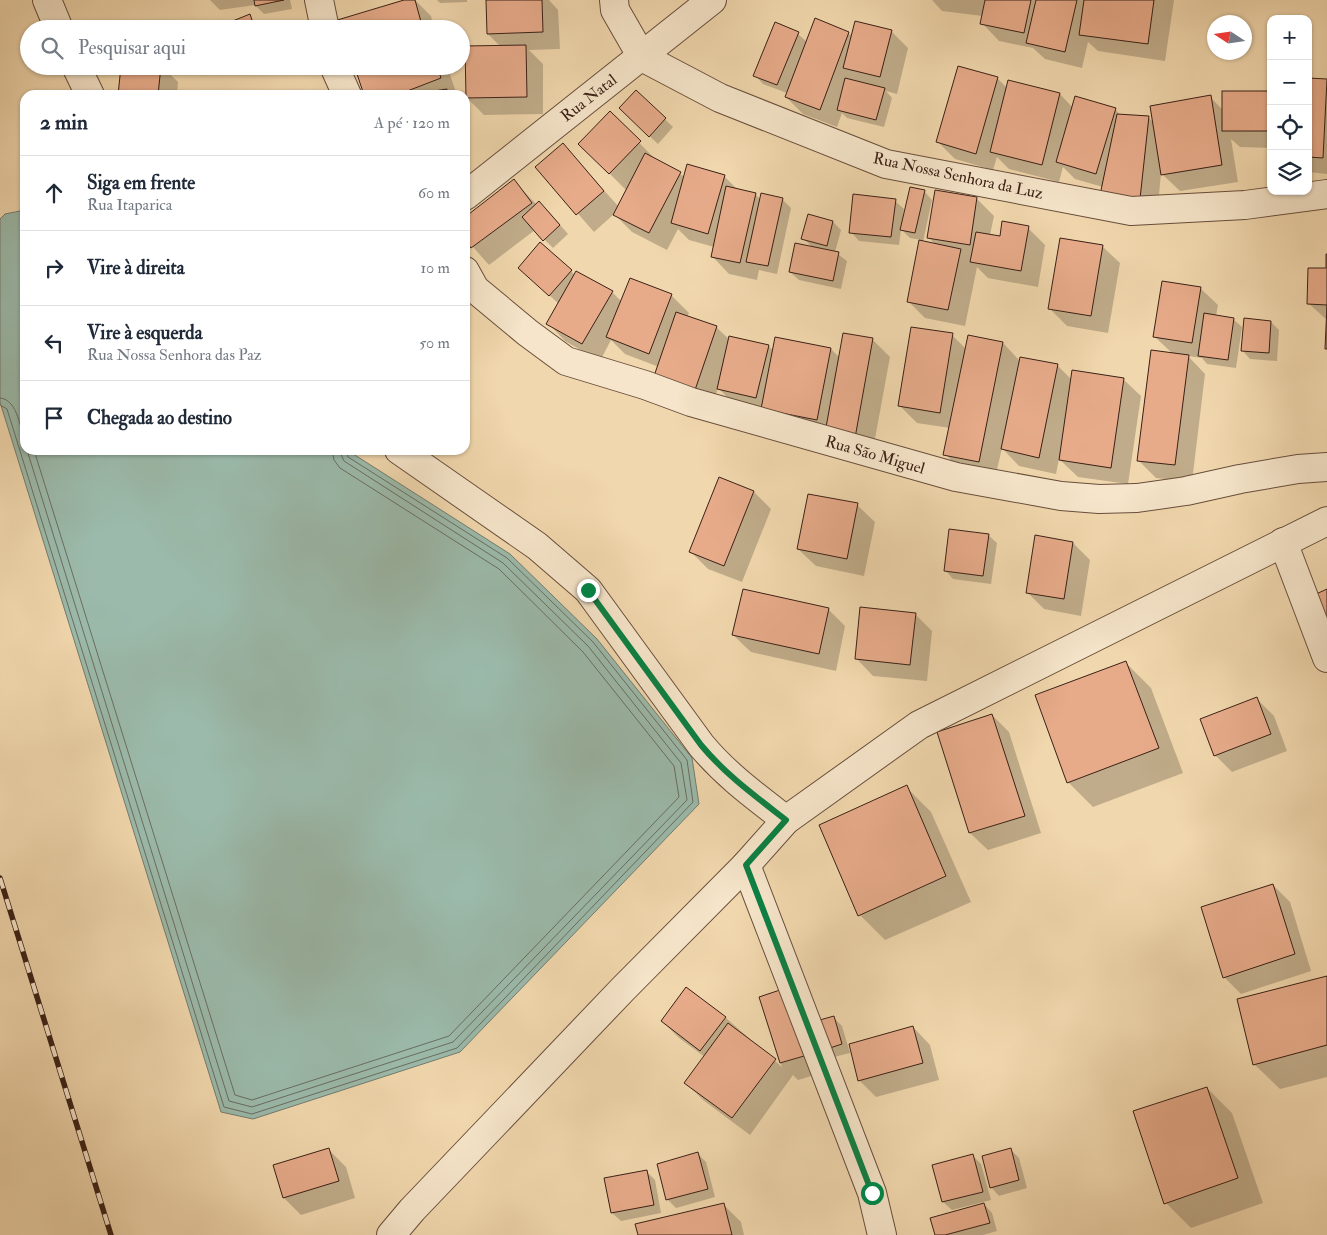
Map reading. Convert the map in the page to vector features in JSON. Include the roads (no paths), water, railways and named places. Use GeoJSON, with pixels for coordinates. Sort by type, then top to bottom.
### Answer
{"type":"FeatureCollection","features":[{"type":"Feature","properties":{"kind":"street"},"geometry":{"type":"LineString","coordinates":[[47,0],[55,20]]}},
{"type":"Feature","properties":{"kind":"street"},"geometry":{"type":"LineString","coordinates":[[319,0],[323,20]]}},
{"type":"Feature","properties":{"kind":"street"},"geometry":{"type":"LineString","coordinates":[[614,0],[615,10],[642,56]]}},
{"type":"Feature","properties":{"kind":"street","name":"Rua Natal"},"geometry":{"type":"LineString","coordinates":[[470,192],[712,0]]}},
{"type":"Feature","properties":{"kind":"street","name":"Rua Nossa Senhora da Luz"},"geometry":{"type":"LineString","coordinates":[[642,56],[720,98],[877,160],[905,168],[1131,211],[1245,205],[1327,194]]}},
{"type":"Feature","properties":{"kind":"street"},"geometry":{"type":"LineString","coordinates":[[80,75],[88,90]]}},
{"type":"Feature","properties":{"kind":"street"},"geometry":{"type":"LineString","coordinates":[[338,75],[345,90]]}},
{"type":"Feature","properties":{"kind":"street","name":"Rua São Miguel"},"geometry":{"type":"LineString","coordinates":[[470,280],[475,289],[528,333],[566,361],[645,385],[691,402],[956,477],[1061,496],[1099,499],[1137,498],[1186,491],[1269,474],[1327,467]]}},
{"type":"Feature","properties":{"kind":"street"},"geometry":{"type":"LineString","coordinates":[[406,455],[538,546],[588,590],[712,759],[734,781],[786,820]]}},
{"type":"Feature","properties":{"kind":"street"},"geometry":{"type":"LineString","coordinates":[[391,1235],[623,989],[746,865],[786,820],[919,725],[1327,520]]}},
{"type":"Feature","properties":{"kind":"street"},"geometry":{"type":"LineString","coordinates":[[1283,542],[1327,658]]}},
{"type":"Feature","properties":{"kind":"street"},"geometry":{"type":"LineString","coordinates":[[746,865],[872,1193],[882,1235]]}},
{"type":"Feature","properties":{"kind":"water"},"geometry":{"type":"Polygon","coordinates":[[[20,211],[20,455],[355,455],[510,554],[597,639],[692,758],[699,804],[460,1052],[253,1119],[221,1112],[0,402],[0,219],[5,214],[20,211]]]}},
{"type":"Feature","properties":{"kind":"railway"},"geometry":{"type":"LineString","coordinates":[[0,878],[111,1235]]}}]}
